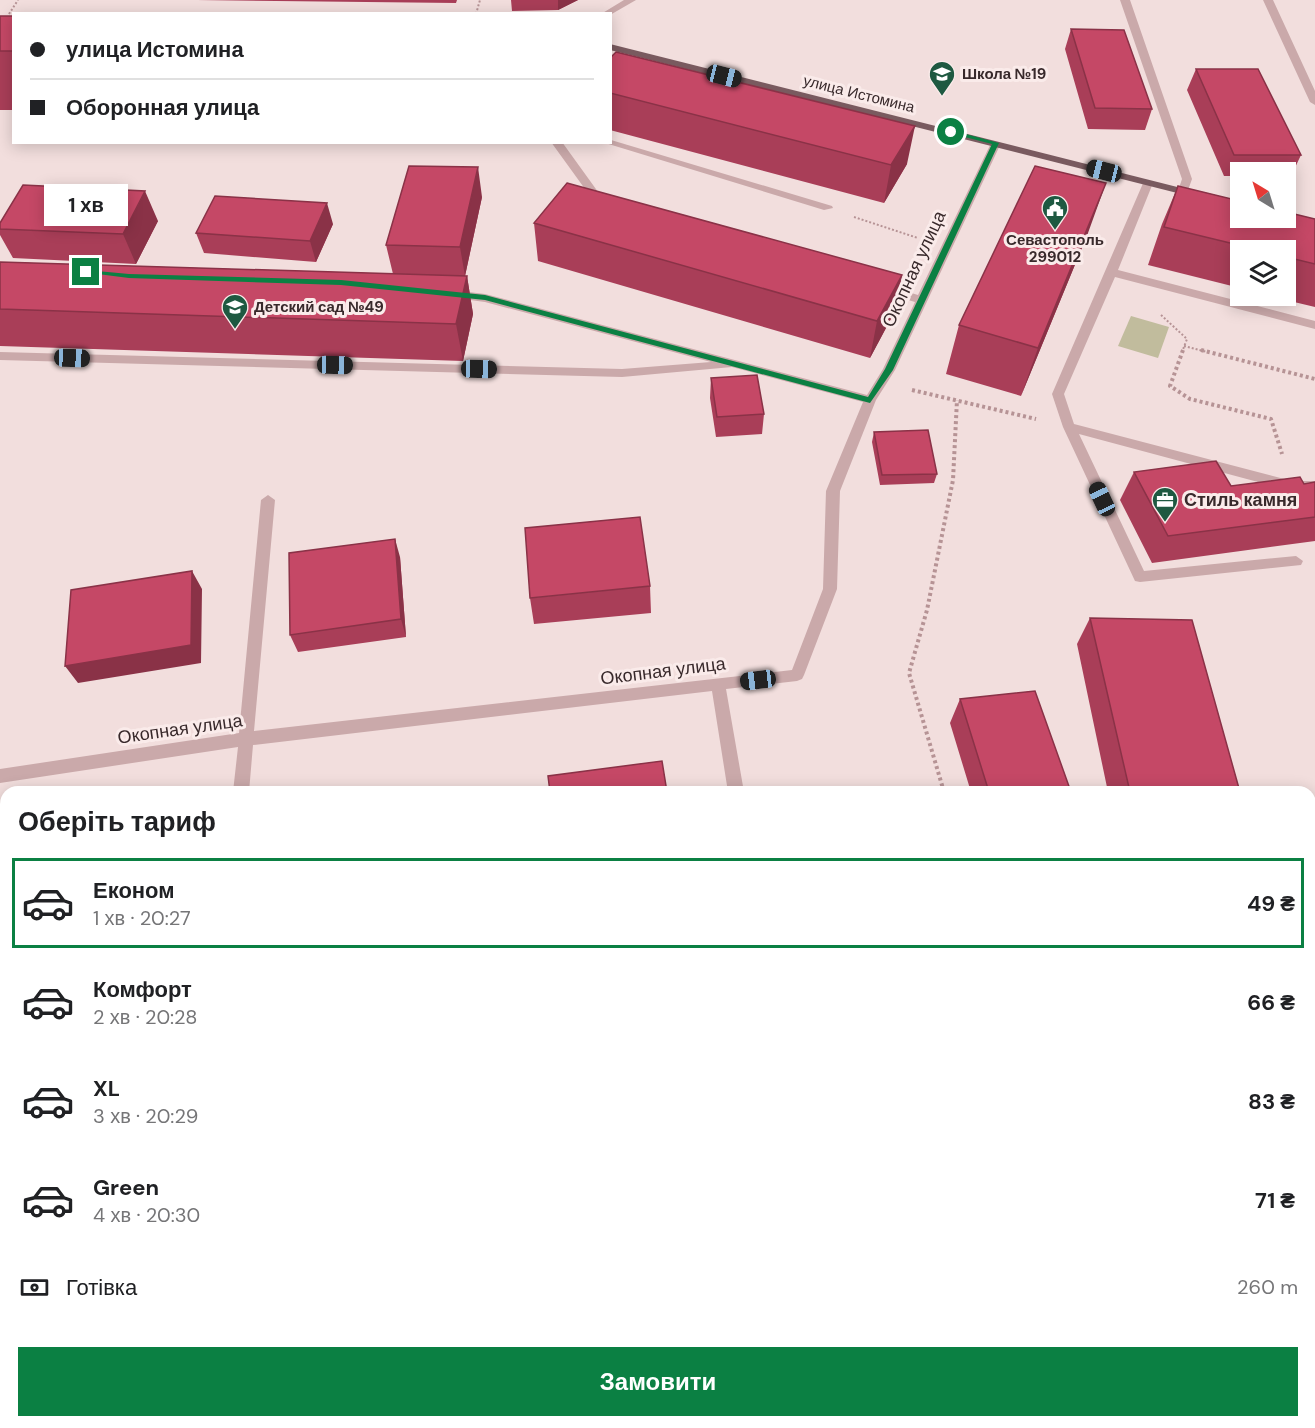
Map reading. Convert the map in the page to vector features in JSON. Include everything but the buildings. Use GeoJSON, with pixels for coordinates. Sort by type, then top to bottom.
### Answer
{"type":"FeatureCollection","features":[{"type":"Feature","properties":{"kind":"main road","name":"улица Истомина"},"geometry":{"type":"LineString","coordinates":[[612,47],[1206,197]]}},
{"type":"Feature","properties":{"kind":"street"},"geometry":{"type":"LineString","coordinates":[[609,12],[631,0]]}},
{"type":"Feature","properties":{"kind":"street"},"geometry":{"type":"LineString","coordinates":[[1125,0],[1187,179],[1183,191]]}},
{"type":"Feature","properties":{"kind":"street"},"geometry":{"type":"LineString","coordinates":[[1268,0],[1315,102]]}},
{"type":"Feature","properties":{"kind":"street"},"geometry":{"type":"LineString","coordinates":[[612,143],[828,208]]}},
{"type":"Feature","properties":{"kind":"street","name":"Окопная улица"},"geometry":{"type":"LineString","coordinates":[[0,776],[245,739],[797,675],[830,590],[833,491],[870,400],[881,382],[996,143]]}},
{"type":"Feature","properties":{"kind":"street"},"geometry":{"type":"LineString","coordinates":[[557,144],[603,206],[614,210]]}},
{"type":"Feature","properties":{"kind":"street"},"geometry":{"type":"LineString","coordinates":[[1148,183],[1141,205],[1058,394],[1069,427],[1140,577],[1296,561]]}},
{"type":"Feature","properties":{"kind":"street"},"geometry":{"type":"LineString","coordinates":[[1111,272],[1315,326]]}},
{"type":"Feature","properties":{"kind":"street"},"geometry":{"type":"LineString","coordinates":[[864,283],[921,300]]}},
{"type":"Feature","properties":{"kind":"street"},"geometry":{"type":"LineString","coordinates":[[441,293],[485,298],[870,400]]}},
{"type":"Feature","properties":{"kind":"street"},"geometry":{"type":"LineString","coordinates":[[0,356],[622,373],[739,364]]}},
{"type":"Feature","properties":{"kind":"street"},"geometry":{"type":"LineString","coordinates":[[1069,427],[1292,486],[1315,486]]}},
{"type":"Feature","properties":{"kind":"street"},"geometry":{"type":"LineString","coordinates":[[241,786],[268,500]]}},
{"type":"Feature","properties":{"kind":"street"},"geometry":{"type":"LineString","coordinates":[[718,684],[735,786]]}},
{"type":"Feature","properties":{"kind":"path"},"geometry":{"type":"LineString","coordinates":[[9,14],[18,0]]}},
{"type":"Feature","properties":{"kind":"path"},"geometry":{"type":"LineString","coordinates":[[828,208],[945,247]]}},
{"type":"Feature","properties":{"kind":"path"},"geometry":{"type":"LineString","coordinates":[[1153,309],[1187,339],[1170,386],[1190,399],[1271,419],[1292,486]]}},
{"type":"Feature","properties":{"kind":"path"},"geometry":{"type":"LineString","coordinates":[[1184,346],[1315,379]]}},
{"type":"Feature","properties":{"kind":"path"},"geometry":{"type":"LineString","coordinates":[[881,382],[1069,427]]}},
{"type":"Feature","properties":{"kind":"path"},"geometry":{"type":"LineString","coordinates":[[942,786],[909,673],[927,610],[953,480],[957,400]]}},
{"type":"Feature","properties":{"kind":"shaded area"},"geometry":{"type":"Polygon","coordinates":[[[1131,316],[1169,327],[1158,358],[1118,346],[1131,316]]]}},
{"type":"Feature","properties":{"kind":"place","name":"Школа №19"},"geometry":{"type":"Point","coordinates":[942,97]}},
{"type":"Feature","properties":{"kind":"place","name":"Севастополь 299012"},"geometry":{"type":"Point","coordinates":[1055,231]}},
{"type":"Feature","properties":{"kind":"place","name":"Детский сад №49"},"geometry":{"type":"Point","coordinates":[235,330]}},
{"type":"Feature","properties":{"kind":"place","name":"Стиль камня"},"geometry":{"type":"Point","coordinates":[1165,523]}},
{"type":"Feature","properties":{"kind":"route"},"geometry":{"type":"LineString","coordinates":[[86,272],[129,276],[341,282],[485,298],[870,400],[889,370],[996,143],[951,132]]}}]}
